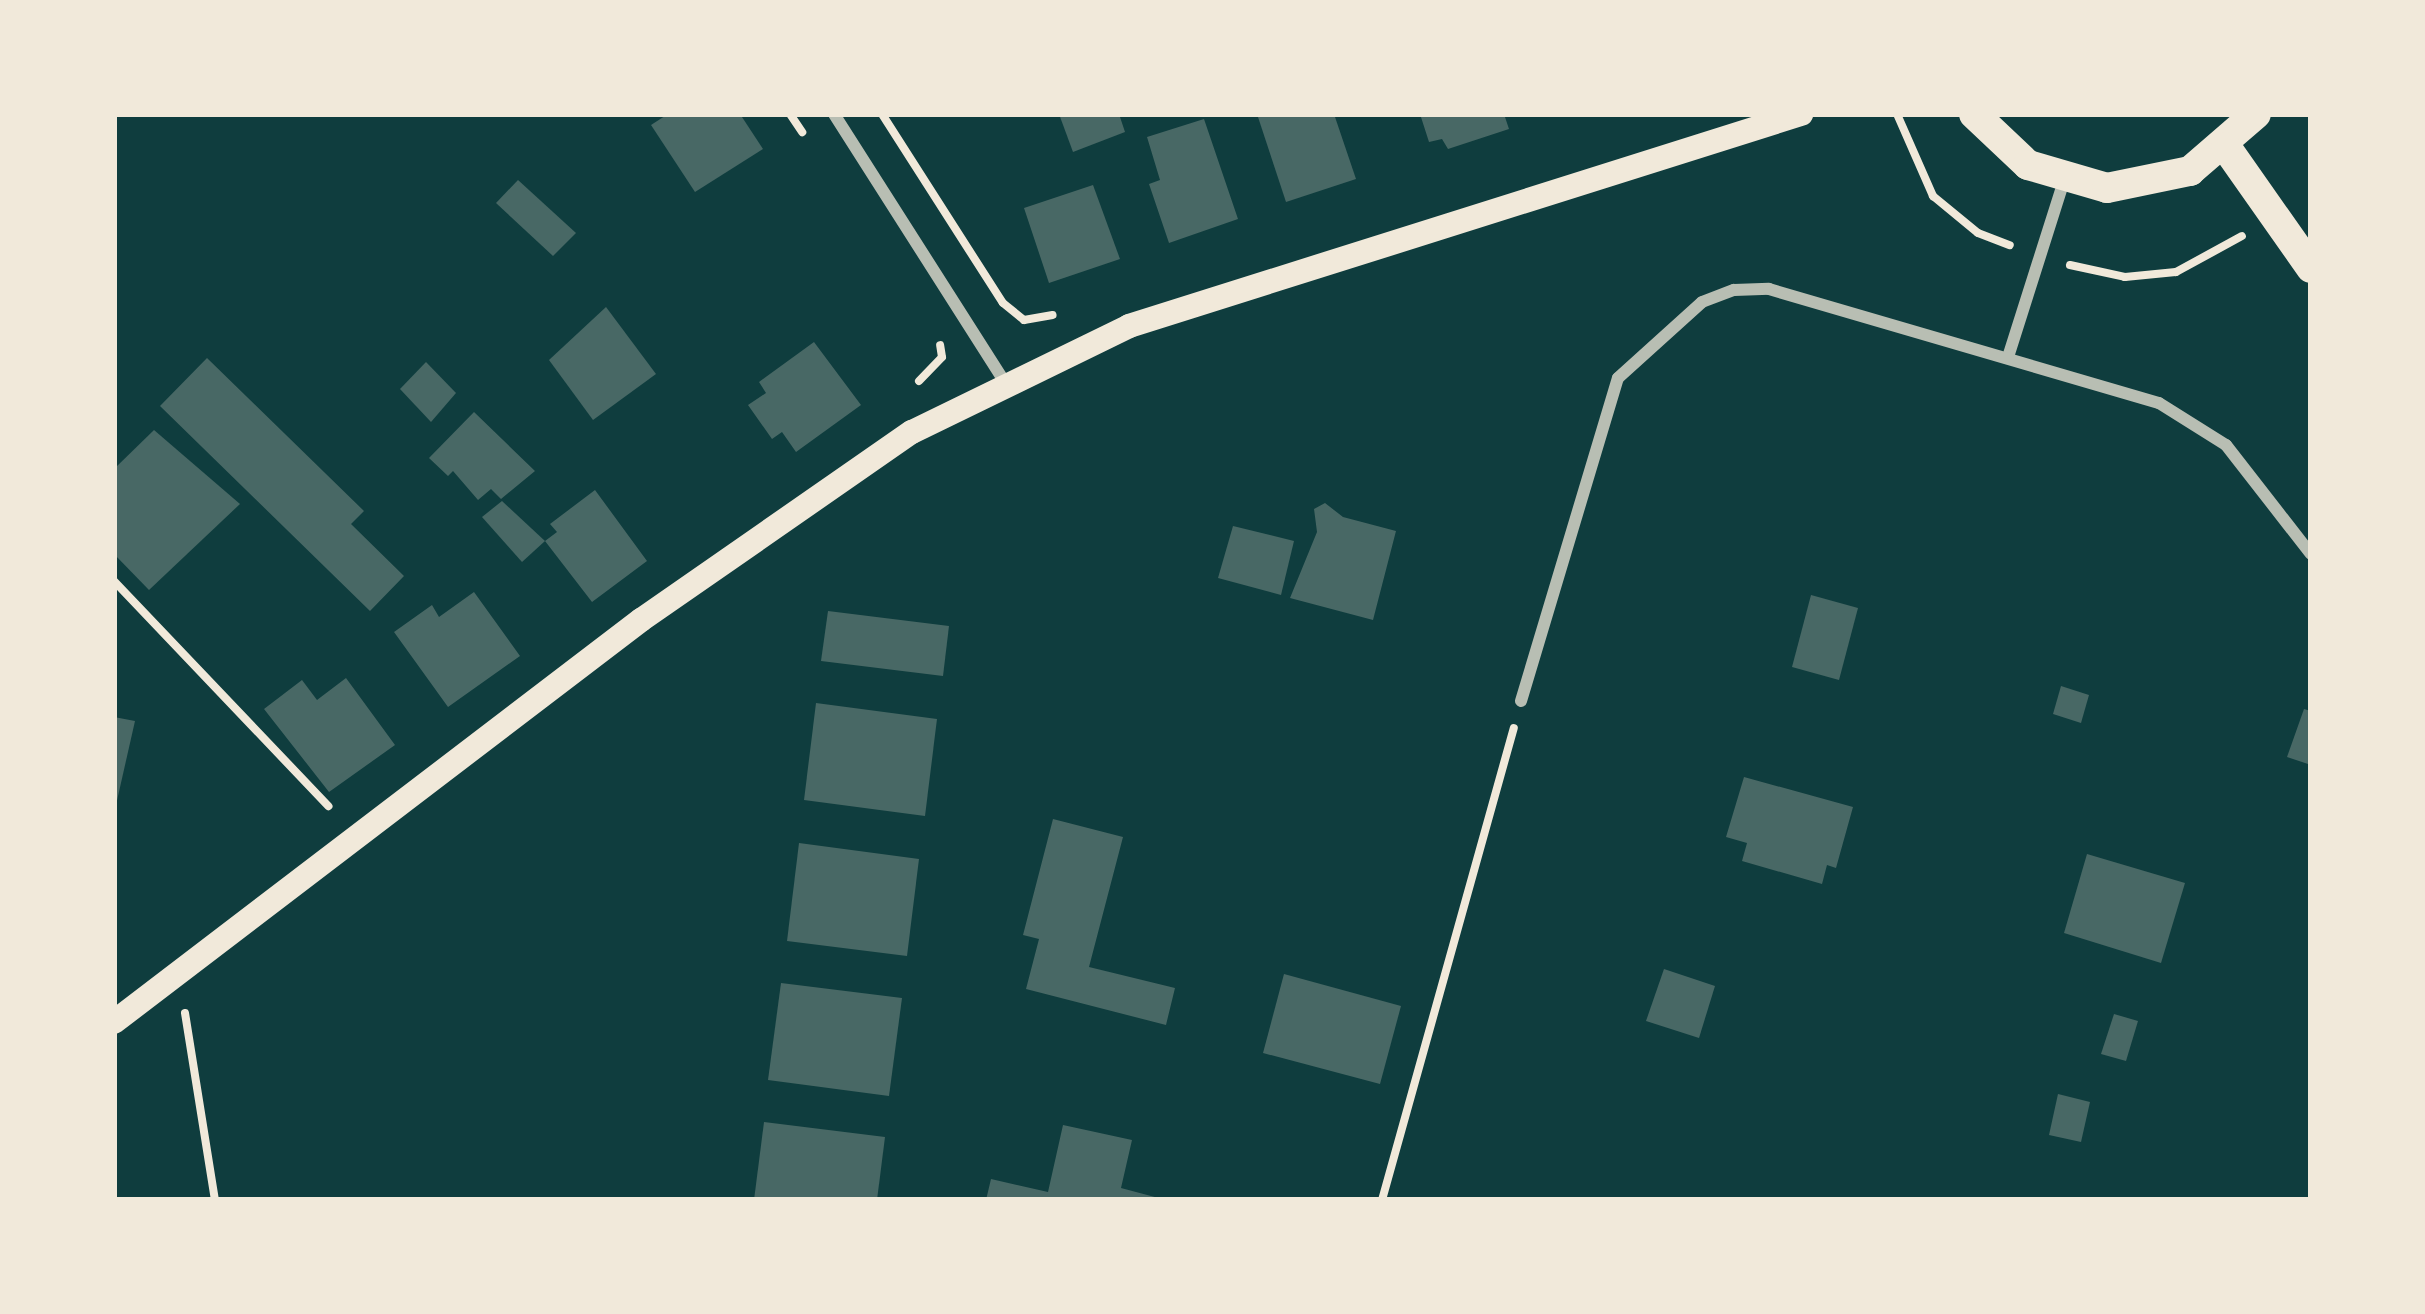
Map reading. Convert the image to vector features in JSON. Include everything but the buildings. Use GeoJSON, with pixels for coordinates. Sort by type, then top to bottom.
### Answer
{"type":"FeatureCollection","features":[{"type":"Feature","properties":{"kind":"main road"},"geometry":{"type":"LineString","coordinates":[[114,1022],[785,517],[912,431],[1005,382],[1129,326],[1276,275],[1801,114]]}},
{"type":"Feature","properties":{"kind":"main road"},"geometry":{"type":"LineString","coordinates":[[1974,114],[2028,165],[2064,181],[2150,184],[2226,147],[2256,114]]}},
{"type":"Feature","properties":{"kind":"main road"},"geometry":{"type":"LineString","coordinates":[[2226,147],[2311,268]]}},
{"type":"Feature","properties":{"kind":"street"},"geometry":{"type":"LineString","coordinates":[[834,114],[1005,382]]}},
{"type":"Feature","properties":{"kind":"street"},"geometry":{"type":"LineString","coordinates":[[2009,354],[2064,181]]}},
{"type":"Feature","properties":{"kind":"street"},"geometry":{"type":"LineString","coordinates":[[1521,701],[1618,379],[1702,302],[1769,289],[2009,354],[2158,403],[2225,445],[2311,554]]}},
{"type":"Feature","properties":{"kind":"path"},"geometry":{"type":"LineString","coordinates":[[790,114],[815,152]]}},
{"type":"Feature","properties":{"kind":"path"},"geometry":{"type":"LineString","coordinates":[[882,114],[1004,303],[1024,320],[1058,313]]}},
{"type":"Feature","properties":{"kind":"path"},"geometry":{"type":"LineString","coordinates":[[1898,114],[1918,173],[1953,217],[2039,256],[2126,277],[2176,272],[2273,217]]}},
{"type":"Feature","properties":{"kind":"path"},"geometry":{"type":"LineString","coordinates":[[902,395],[936,367],[940,341]]}},
{"type":"Feature","properties":{"kind":"path"},"geometry":{"type":"LineString","coordinates":[[114,581],[328,806]]}},
{"type":"Feature","properties":{"kind":"path"},"geometry":{"type":"LineString","coordinates":[[1382,1200],[1521,701]]}},
{"type":"Feature","properties":{"kind":"path"},"geometry":{"type":"LineString","coordinates":[[310,822],[347,793]]}},
{"type":"Feature","properties":{"kind":"path"},"geometry":{"type":"LineString","coordinates":[[169,980],[194,1029],[215,1200]]}}]}
